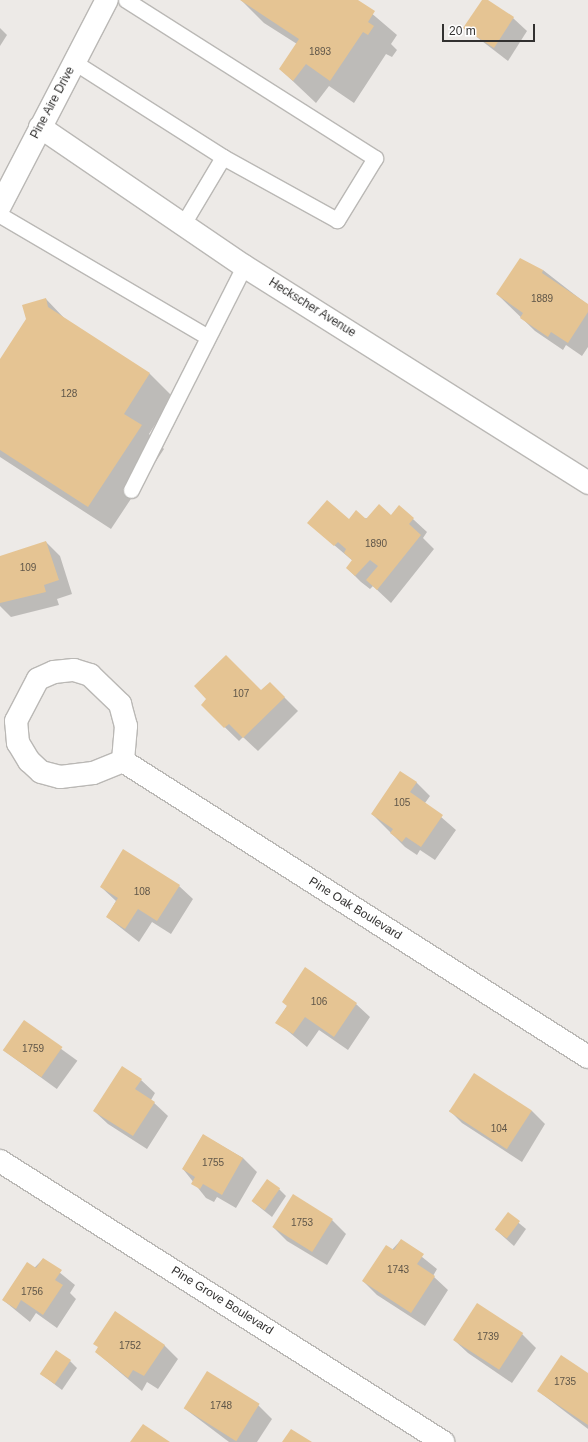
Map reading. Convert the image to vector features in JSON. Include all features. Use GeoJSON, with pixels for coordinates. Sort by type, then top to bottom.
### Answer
{"type":"FeatureCollection","features":[{"type":"Feature","properties":{"kind":"street","name":"Pine Aire Drive"},"geometry":{"type":"LineString","coordinates":[[0,206],[107,0]]}},
{"type":"Feature","properties":{"kind":"street","name":"Heckscher Avenue"},"geometry":{"type":"LineString","coordinates":[[40,127],[244,266],[588,483]]}},
{"type":"Feature","properties":{"kind":"street"},"geometry":{"type":"LineString","coordinates":[[74,670],[90,675],[108,688],[120,704],[126,726],[123,761],[93,773],[60,777],[41,772],[29,761],[18,743],[16,721],[38,679],[54,672],[74,670]]}},
{"type":"Feature","properties":{"kind":"street","name":"Pine Oak Boulevard"},"geometry":{"type":"LineString","coordinates":[[123,761],[588,1057]]}},
{"type":"Feature","properties":{"kind":"street","name":"Pine Grove Boulevard"},"geometry":{"type":"LineString","coordinates":[[0,1161],[443,1442]]}},
{"type":"Feature","properties":{"kind":"lane"},"geometry":{"type":"LineString","coordinates":[[74,62],[223,157],[337,220],[375,158],[126,0]]}},
{"type":"Feature","properties":{"kind":"lane"},"geometry":{"type":"LineString","coordinates":[[183,224],[223,157]]}},
{"type":"Feature","properties":{"kind":"lane"},"geometry":{"type":"LineString","coordinates":[[0,216],[208,337]]}},
{"type":"Feature","properties":{"kind":"lane"},"geometry":{"type":"LineString","coordinates":[[131,490],[244,266]]}},
{"type":"Feature","properties":{"kind":"building"},"geometry":{"type":"Polygon","coordinates":[[[240,0],[358,0],[375,11],[368,22],[374,26],[368,35],[363,32],[330,81],[306,64],[293,81],[279,69],[299,39],[240,0]]]}},
{"type":"Feature","properties":{"kind":"building"},"geometry":{"type":"Polygon","coordinates":[[[482,0],[488,0],[514,17],[494,48],[463,28],[482,0]]]}},
{"type":"Feature","properties":{"kind":"building"},"geometry":{"type":"Polygon","coordinates":[[[520,258],[543,270],[542,273],[588,304],[588,312],[568,343],[551,332],[548,337],[520,318],[523,313],[496,294],[520,258]]]}},
{"type":"Feature","properties":{"kind":"building"},"geometry":{"type":"Polygon","coordinates":[[[46,298],[48,307],[150,373],[124,414],[142,425],[88,507],[0,450],[0,359],[26,319],[22,305],[46,298]]]}},
{"type":"Feature","properties":{"kind":"building"},"geometry":{"type":"Polygon","coordinates":[[[327,500],[349,519],[356,510],[366,519],[379,504],[391,515],[399,505],[414,518],[409,524],[421,535],[377,590],[366,580],[378,566],[370,560],[355,576],[346,568],[352,560],[344,553],[346,549],[338,542],[334,546],[307,523],[327,500]]]}},
{"type":"Feature","properties":{"kind":"building"},"geometry":{"type":"Polygon","coordinates":[[[46,541],[59,580],[44,585],[46,592],[0,603],[0,556],[46,541]]]}},
{"type":"Feature","properties":{"kind":"building"},"geometry":{"type":"Polygon","coordinates":[[[226,655],[261,690],[270,682],[285,697],[243,738],[229,724],[224,728],[201,705],[206,699],[194,686],[226,655]]]}},
{"type":"Feature","properties":{"kind":"building"},"geometry":{"type":"Polygon","coordinates":[[[400,771],[417,782],[410,792],[443,815],[421,847],[406,837],[402,842],[390,833],[393,829],[371,814],[400,771]]]}},
{"type":"Feature","properties":{"kind":"building"},"geometry":{"type":"Polygon","coordinates":[[[123,849],[180,885],[157,921],[138,909],[125,929],[106,917],[118,898],[100,887],[123,849]]]}},
{"type":"Feature","properties":{"kind":"building"},"geometry":{"type":"Polygon","coordinates":[[[305,967],[357,1003],[334,1037],[305,1017],[293,1034],[275,1023],[287,1006],[282,1002],[305,967]]]}},
{"type":"Feature","properties":{"kind":"building"},"geometry":{"type":"Polygon","coordinates":[[[24,1020],[63,1047],[41,1077],[3,1050],[24,1020]]]}},
{"type":"Feature","properties":{"kind":"building"},"geometry":{"type":"Polygon","coordinates":[[[122,1066],[142,1079],[135,1089],[155,1102],[133,1136],[93,1111],[122,1066]]]}},
{"type":"Feature","properties":{"kind":"building"},"geometry":{"type":"Polygon","coordinates":[[[474,1073],[532,1111],[507,1149],[449,1112],[474,1073]]]}},
{"type":"Feature","properties":{"kind":"building"},"geometry":{"type":"Polygon","coordinates":[[[203,1134],[243,1158],[222,1195],[203,1184],[200,1189],[191,1184],[195,1177],[182,1169],[203,1134]]]}},
{"type":"Feature","properties":{"kind":"building"},"geometry":{"type":"Polygon","coordinates":[[[267,1179],[280,1188],[265,1210],[252,1201],[267,1179]]]}},
{"type":"Feature","properties":{"kind":"building"},"geometry":{"type":"Polygon","coordinates":[[[293,1194],[333,1219],[312,1252],[272,1227],[293,1194]]]}},
{"type":"Feature","properties":{"kind":"building"},"geometry":{"type":"Polygon","coordinates":[[[508,1212],[520,1221],[507,1239],[495,1230],[508,1212]]]}},
{"type":"Feature","properties":{"kind":"building"},"geometry":{"type":"Polygon","coordinates":[[[401,1239],[424,1254],[417,1264],[435,1276],[411,1313],[362,1281],[386,1245],[394,1250],[401,1239]]]}},
{"type":"Feature","properties":{"kind":"building"},"geometry":{"type":"Polygon","coordinates":[[[43,1258],[62,1270],[55,1280],[63,1285],[43,1315],[21,1300],[16,1309],[2,1300],[27,1262],[36,1268],[43,1258]]]}},
{"type":"Feature","properties":{"kind":"building"},"geometry":{"type":"Polygon","coordinates":[[[477,1303],[523,1333],[499,1370],[453,1340],[477,1303]]]}},
{"type":"Feature","properties":{"kind":"building"},"geometry":{"type":"Polygon","coordinates":[[[115,1311],[165,1345],[144,1376],[133,1370],[128,1378],[95,1352],[98,1347],[93,1344],[115,1311]]]}},
{"type":"Feature","properties":{"kind":"building"},"geometry":{"type":"Polygon","coordinates":[[[56,1350],[71,1360],[55,1384],[40,1374],[56,1350]]]}},
{"type":"Feature","properties":{"kind":"building"},"geometry":{"type":"Polygon","coordinates":[[[561,1355],[588,1373],[588,1425],[537,1391],[561,1355]]]}},
{"type":"Feature","properties":{"kind":"building"},"geometry":{"type":"Polygon","coordinates":[[[207,1371],[260,1404],[236,1441],[184,1408],[207,1371]]]}},
{"type":"Feature","properties":{"kind":"building"},"geometry":{"type":"Polygon","coordinates":[[[143,1424],[170,1442],[130,1442],[143,1424]]]}},
{"type":"Feature","properties":{"kind":"building"},"geometry":{"type":"Polygon","coordinates":[[[291,1429],[312,1442],[282,1442],[291,1429]]]}}]}
